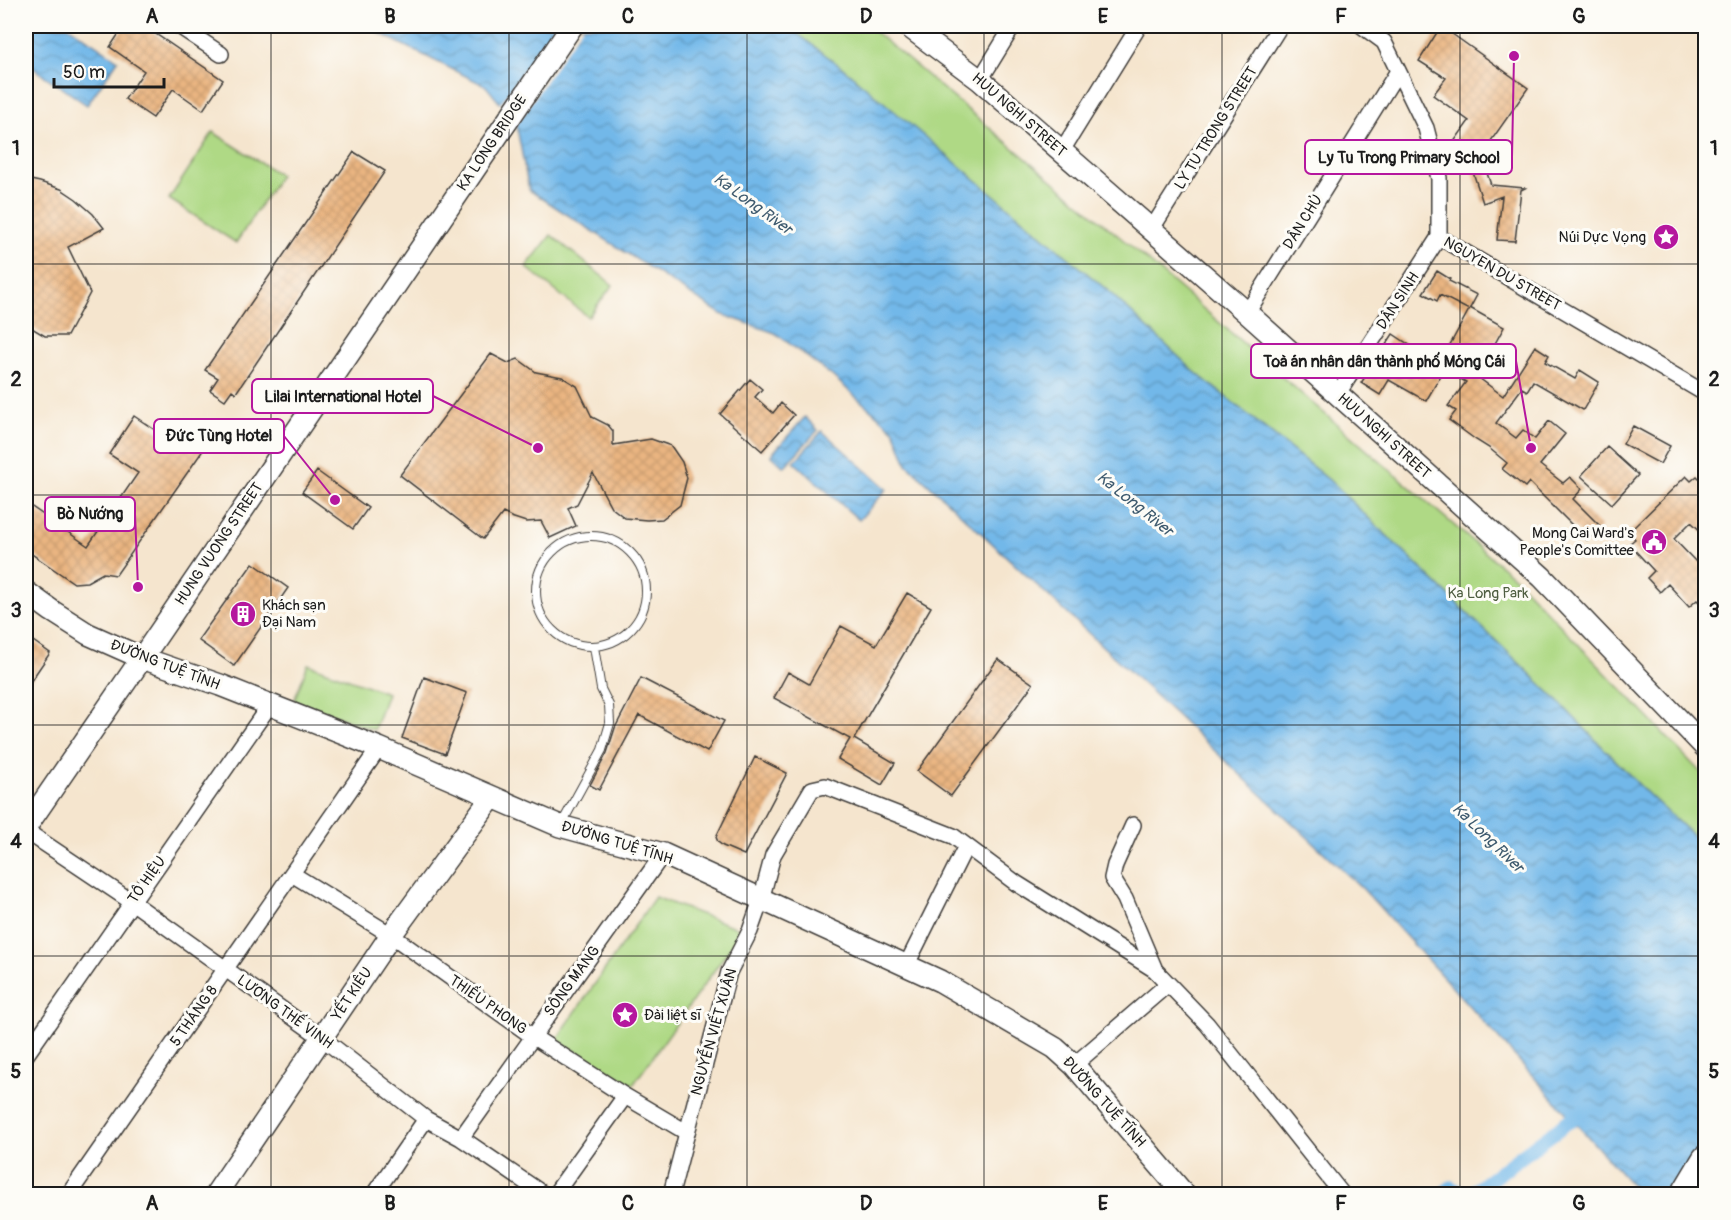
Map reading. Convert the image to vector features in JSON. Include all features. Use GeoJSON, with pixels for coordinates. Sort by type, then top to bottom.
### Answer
{"type":"FeatureCollection","features":[{"type":"Feature","properties":{"kind":"highway"},"geometry":{"type":"LineString","coordinates":[[1685,1194],[1706,1159]]}},
{"type":"Feature","properties":{"kind":"street"},"geometry":{"type":"LineString","coordinates":[[178,26],[221,54]]}},
{"type":"Feature","properties":{"kind":"street","name":"KA LONG BRIDGE"},"geometry":{"type":"LineString","coordinates":[[412,261],[572,26]]}},
{"type":"Feature","properties":{"kind":"street","name":"HUU NGHI STREET"},"geometry":{"type":"LineString","coordinates":[[908,26],[980,80],[1247,313],[1542,578],[1706,748]]}},
{"type":"Feature","properties":{"kind":"street"},"geometry":{"type":"LineString","coordinates":[[980,80],[1013,26]]}},
{"type":"Feature","properties":{"kind":"street"},"geometry":{"type":"LineString","coordinates":[[1061,152],[1139,26]]}},
{"type":"Feature","properties":{"kind":"street","name":"LY TU TRONG STREET"},"geometry":{"type":"LineString","coordinates":[[1151,230],[1280,26]]}},
{"type":"Feature","properties":{"kind":"street","name":"NGUYEN DU STREET"},"geometry":{"type":"LineString","coordinates":[[1362,26],[1384,42],[1426,128],[1439,178],[1439,237],[1706,394]]}},
{"type":"Feature","properties":{"kind":"street","name":"DÂN CHỦ"},"geometry":{"type":"LineString","coordinates":[[1247,313],[1398,71]]}},
{"type":"Feature","properties":{"kind":"street","name":"DÂN SINH"},"geometry":{"type":"LineString","coordinates":[[1337,395],[1439,237]]}},
{"type":"Feature","properties":{"kind":"street","name":"HUNG VUONG STREET"},"geometry":{"type":"LineString","coordinates":[[26,829],[412,261]]}},
{"type":"Feature","properties":{"kind":"street","name":"ĐƯỜNG TUỆ TĨNH"},"geometry":{"type":"LineString","coordinates":[[26,592],[88,634],[142,658],[220,685],[380,748],[560,826],[663,855],[940,981],[1055,1048],[1074,1065],[1184,1194]]}},
{"type":"Feature","properties":{"kind":"street","name":"TÔ HIỆU"},"geometry":{"type":"LineString","coordinates":[[26,1055],[269,706]]}},
{"type":"Feature","properties":{"kind":"street","name":"5 THÁNG 8"},"geometry":{"type":"LineString","coordinates":[[69,1194],[380,748]]}},
{"type":"Feature","properties":{"kind":"street","name":"NGUYỄN VIẾT XUÂN"},"geometry":{"type":"LineString","coordinates":[[671,1194],[729,972],[750,931],[773,855],[812,789],[825,786],[953,836],[1016,883],[1155,970]]}},
{"type":"Feature","properties":{"kind":"street","name":"YẾT KIÊU"},"geometry":{"type":"LineString","coordinates":[[216,1194],[391,936],[492,797]]}},
{"type":"Feature","properties":{"kind":"street"},"geometry":{"type":"LineString","coordinates":[[1133,825],[1112,878],[1125,899],[1155,970],[1207,1024],[1342,1194]]}},
{"type":"Feature","properties":{"kind":"street","name":"LƯƠNG THẾ VINH"},"geometry":{"type":"LineString","coordinates":[[26,829],[322,1038],[426,1119],[461,1138],[543,1194]]}},
{"type":"Feature","properties":{"kind":"street"},"geometry":{"type":"LineString","coordinates":[[906,966],[966,846]]}},
{"type":"Feature","properties":{"kind":"street","name":"SÔNG MANG"},"geometry":{"type":"LineString","coordinates":[[461,1138],[663,855]]}},
{"type":"Feature","properties":{"kind":"street","name":"THIẾU PHONG"},"geometry":{"type":"LineString","coordinates":[[292,874],[391,936],[532,1036],[686,1132]]}},
{"type":"Feature","properties":{"kind":"street"},"geometry":{"type":"LineString","coordinates":[[1074,1065],[1168,984]]}},
{"type":"Feature","properties":{"kind":"street"},"geometry":{"type":"LineString","coordinates":[[555,1194],[625,1096]]}},
{"type":"Feature","properties":{"kind":"street"},"geometry":{"type":"LineString","coordinates":[[374,1194],[426,1119]]}},
{"type":"Feature","properties":{"kind":"lane"},"geometry":{"type":"LineString","coordinates":[[593,535],[625,546],[637,559],[644,574],[647,591],[644,608],[637,623],[625,635],[610,644],[594,647],[576,645],[560,637],[547,625],[538,609],[536,592],[538,574],[547,558],[559,546],[575,538],[593,535]]}},
{"type":"Feature","properties":{"kind":"lane"},"geometry":{"type":"LineString","coordinates":[[560,826],[602,750],[610,723],[609,705],[601,688],[594,647]]}},
{"type":"Feature","properties":{"kind":"green space","name":"Ka Long Park"},"geometry":{"type":"Polygon","coordinates":[[[787,26],[868,26],[1133,248],[1515,578],[1705,777],[1705,847],[1647,793],[1552,695],[1329,480],[1196,373],[1107,290],[787,26]]]}},
{"type":"Feature","properties":{"kind":"green space"},"geometry":{"type":"Polygon","coordinates":[[[213,132],[280,175],[236,243],[169,199],[213,132]]]}},
{"type":"Feature","properties":{"kind":"green space"},"geometry":{"type":"Polygon","coordinates":[[[551,235],[613,285],[588,317],[526,267],[551,235]]]}},
{"type":"Feature","properties":{"kind":"green space"},"geometry":{"type":"Polygon","coordinates":[[[308,664],[387,693],[374,730],[294,701],[308,664]]]}},
{"type":"Feature","properties":{"kind":"green space"},"geometry":{"type":"Polygon","coordinates":[[[655,897],[743,930],[633,1085],[556,1040],[655,897]]]}},
{"type":"Feature","properties":{"kind":"water"},"geometry":{"type":"Polygon","coordinates":[[[26,26],[68,26],[118,60],[87,105],[26,63],[26,26]]]}},
{"type":"Feature","properties":{"kind":"water","name":"Ka Long River"},"geometry":{"type":"Polygon","coordinates":[[[365,26],[787,26],[843,68],[1107,290],[1196,373],[1329,480],[1552,695],[1647,793],[1705,847],[1705,1194],[1640,1194],[1363,889],[907,464],[894,430],[831,375],[775,333],[721,314],[529,190],[516,123],[486,86],[365,26]]]}},
{"type":"Feature","properties":{"kind":"water"},"geometry":{"type":"Polygon","coordinates":[[[805,417],[818,430],[784,467],[771,455],[805,417]]]}},
{"type":"Feature","properties":{"kind":"water"},"geometry":{"type":"Polygon","coordinates":[[[822,431],[887,489],[859,520],[794,462],[822,431]]]}},
{"type":"Feature","properties":{"kind":"pier"},"geometry":{"type":"Polygon","coordinates":[[[555,26],[583,26],[514,128],[499,106],[555,26]]]}},
{"type":"Feature","properties":{"kind":"building"},"geometry":{"type":"Polygon","coordinates":[[[124,26],[144,26],[223,80],[203,110],[173,89],[153,118],[125,99],[144,71],[110,47],[124,26]]]}},
{"type":"Feature","properties":{"kind":"building"},"geometry":{"type":"Polygon","coordinates":[[[1441,26],[1528,88],[1481,155],[1491,185],[1525,188],[1521,190],[1515,241],[1497,240],[1502,196],[1483,203],[1471,166],[1448,150],[1469,121],[1433,95],[1446,78],[1419,61],[1441,26]]]}},
{"type":"Feature","properties":{"kind":"building"},"geometry":{"type":"Polygon","coordinates":[[[354,152],[385,171],[236,393],[232,390],[225,400],[210,390],[218,378],[205,370],[354,152]]]}},
{"type":"Feature","properties":{"kind":"building"},"geometry":{"type":"Polygon","coordinates":[[[26,179],[61,189],[93,214],[104,228],[68,247],[90,293],[67,336],[45,336],[32,328],[26,330],[26,179]]]}},
{"type":"Feature","properties":{"kind":"building"},"geometry":{"type":"Polygon","coordinates":[[[1437,271],[1450,279],[1449,281],[1477,295],[1469,310],[1440,295],[1437,301],[1423,293],[1437,271]]]}},
{"type":"Feature","properties":{"kind":"building"},"geometry":{"type":"Polygon","coordinates":[[[1470,308],[1504,327],[1481,369],[1479,378],[1503,396],[1535,346],[1549,355],[1545,362],[1575,379],[1580,370],[1599,382],[1583,410],[1533,381],[1527,391],[1522,388],[1496,423],[1516,438],[1523,430],[1535,439],[1549,421],[1565,434],[1540,465],[1563,483],[1570,477],[1582,489],[1573,499],[1601,527],[1587,540],[1529,482],[1525,487],[1502,469],[1507,463],[1449,420],[1456,411],[1448,406],[1466,382],[1444,370],[1426,401],[1389,380],[1380,395],[1361,383],[1393,334],[1411,346],[1401,361],[1424,375],[1438,348],[1446,352],[1470,308]]]}},
{"type":"Feature","properties":{"kind":"building"},"geometry":{"type":"Polygon","coordinates":[[[491,354],[508,363],[518,359],[536,372],[562,377],[577,386],[592,417],[608,425],[613,431],[613,445],[651,439],[671,446],[682,462],[687,478],[680,505],[662,519],[625,518],[611,507],[593,473],[577,504],[568,508],[576,526],[550,538],[541,521],[526,522],[503,513],[483,539],[400,475],[491,354]]]}},
{"type":"Feature","properties":{"kind":"building"},"geometry":{"type":"Polygon","coordinates":[[[750,379],[762,389],[755,397],[773,413],[781,403],[794,415],[762,451],[720,414],[750,379]]]}},
{"type":"Feature","properties":{"kind":"building"},"geometry":{"type":"Polygon","coordinates":[[[134,416],[164,436],[171,426],[179,431],[187,420],[204,430],[199,441],[206,446],[116,575],[103,573],[87,582],[74,583],[26,550],[26,503],[88,546],[138,473],[109,454],[134,416]]]}},
{"type":"Feature","properties":{"kind":"building"},"geometry":{"type":"Polygon","coordinates":[[[1633,426],[1670,446],[1660,464],[1623,444],[1633,426]]]}},
{"type":"Feature","properties":{"kind":"building"},"geometry":{"type":"Polygon","coordinates":[[[1607,447],[1638,475],[1612,504],[1581,476],[1607,447]]]}},
{"type":"Feature","properties":{"kind":"building"},"geometry":{"type":"Polygon","coordinates":[[[317,471],[368,508],[353,529],[302,492],[317,471]]]}},
{"type":"Feature","properties":{"kind":"building","name":"Mong Cai Ward's People's Comittee"},"geometry":{"type":"Polygon","coordinates":[[[1686,476],[1691,481],[1697,476],[1706,485],[1706,536],[1691,522],[1674,539],[1696,562],[1706,552],[1706,609],[1697,600],[1689,607],[1668,584],[1660,592],[1647,578],[1654,571],[1629,544],[1635,539],[1629,532],[1686,476]]]}},
{"type":"Feature","properties":{"kind":"building","name":"Khách sạn Đại Nam"},"geometry":{"type":"Polygon","coordinates":[[[253,563],[288,588],[234,666],[198,640],[253,563]]]}},
{"type":"Feature","properties":{"kind":"building"},"geometry":{"type":"Polygon","coordinates":[[[907,593],[931,607],[854,739],[895,763],[882,785],[838,759],[850,739],[774,698],[788,672],[809,684],[841,626],[876,645],[907,593]]]}},
{"type":"Feature","properties":{"kind":"building"},"geometry":{"type":"Polygon","coordinates":[[[26,636],[50,653],[26,688],[26,636]]]}},
{"type":"Feature","properties":{"kind":"building"},"geometry":{"type":"Polygon","coordinates":[[[998,659],[1033,684],[951,796],[917,771],[998,659]]]}},
{"type":"Feature","properties":{"kind":"building"},"geometry":{"type":"Polygon","coordinates":[[[424,677],[467,693],[445,754],[402,738],[424,677]]]}},
{"type":"Feature","properties":{"kind":"building"},"geometry":{"type":"Polygon","coordinates":[[[641,678],[724,721],[707,752],[639,715],[599,790],[590,785],[607,753],[615,728],[641,678]]]}},
{"type":"Feature","properties":{"kind":"building"},"geometry":{"type":"Polygon","coordinates":[[[755,757],[787,773],[744,855],[723,846],[716,837],[755,757]]]}},
{"type":"Feature","properties":{"kind":"waterway"},"geometry":{"type":"LineString","coordinates":[[1471,1194],[1586,1108]]}},
{"type":"Feature","properties":{"kind":"waterway"},"geometry":{"type":"LineString","coordinates":[[1443,1194],[1451,1188],[1460,1194]]}},
{"type":"Feature","properties":{"kind":"place","name":"Ly Tu Trong Primary School"},"geometry":{"type":"Point","coordinates":[1514,56]}},
{"type":"Feature","properties":{"kind":"place","name":"Núi Dực Vọng"},"geometry":{"type":"Point","coordinates":[1666,237]}},
{"type":"Feature","properties":{"kind":"place","name":"Lilai International Hotel"},"geometry":{"type":"Point","coordinates":[538,448]}},
{"type":"Feature","properties":{"kind":"place","name":"Toà án nhân dân thành phố Móng Cái"},"geometry":{"type":"Point","coordinates":[1531,448]}},
{"type":"Feature","properties":{"kind":"place","name":"Đức Tùng Hotel"},"geometry":{"type":"Point","coordinates":[335,500]}},
{"type":"Feature","properties":{"kind":"place","name":"Mong Cai Ward's People's Comittee"},"geometry":{"type":"Point","coordinates":[1654,542]}},
{"type":"Feature","properties":{"kind":"place","name":"Bò Nướng"},"geometry":{"type":"Point","coordinates":[138,587]}},
{"type":"Feature","properties":{"kind":"place","name":"Khách sạn Đại Nam"},"geometry":{"type":"Point","coordinates":[243,614]}},
{"type":"Feature","properties":{"kind":"place","name":"Đài liệt sĩ"},"geometry":{"type":"Point","coordinates":[625,1015]}}]}
